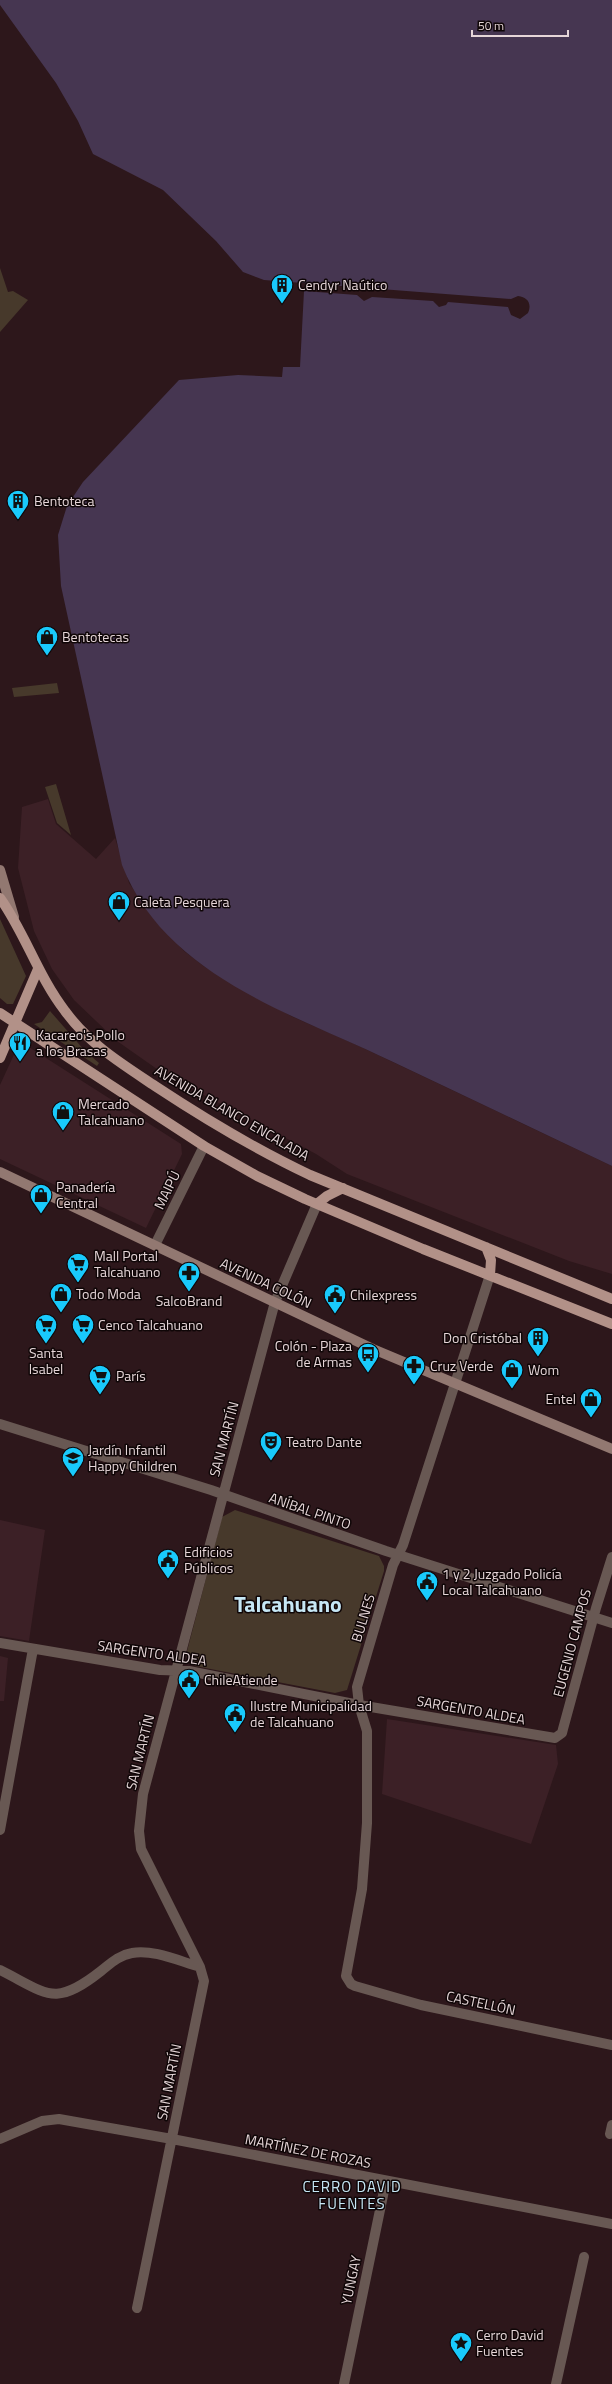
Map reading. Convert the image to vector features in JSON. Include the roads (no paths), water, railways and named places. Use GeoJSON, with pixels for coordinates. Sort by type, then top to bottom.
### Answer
{"type":"FeatureCollection","features":[{"type":"Feature","properties":{"kind":"main road"},"geometry":{"type":"LineString","coordinates":[[0,870],[16,925]]}},
{"type":"Feature","properties":{"kind":"main road","name":"AVENIDA BLANCO ENCALADA"},"geometry":{"type":"LineString","coordinates":[[0,898],[51,991],[74,1022],[109,1056],[172,1097],[269,1154],[343,1188],[612,1299]]}},
{"type":"Feature","properties":{"kind":"main road"},"geometry":{"type":"LineString","coordinates":[[0,1058],[38,969]]}},
{"type":"Feature","properties":{"kind":"main road"},"geometry":{"type":"LineString","coordinates":[[0,1013],[204,1146],[257,1176],[317,1204],[612,1324]]}},
{"type":"Feature","properties":{"kind":"main road","name":"AVENIDA COLÓN"},"geometry":{"type":"LineString","coordinates":[[0,1172],[453,1384],[612,1449]]}},
{"type":"Feature","properties":{"kind":"main road"},"geometry":{"type":"LineString","coordinates":[[317,1204],[327,1196],[343,1188]]}},
{"type":"Feature","properties":{"kind":"main road"},"geometry":{"type":"LineString","coordinates":[[486,1247],[491,1260],[490,1275]]}},
{"type":"Feature","properties":{"kind":"street","name":"MAIPÚ"},"geometry":{"type":"LineString","coordinates":[[155,1245],[204,1146]]}},
{"type":"Feature","properties":{"kind":"street","name":"SAN MARTÍN"},"geometry":{"type":"LineString","coordinates":[[137,2308],[203,1986],[203,1977],[200,1967],[139,1840],[146,1783],[275,1302],[317,1204]]}},
{"type":"Feature","properties":{"kind":"street","name":"BULNES"},"geometry":{"type":"LineString","coordinates":[[348,1981],[346,1972],[362,1889],[366,1843],[367,1731],[359,1705],[357,1687],[393,1565],[398,1555],[490,1275]]}},
{"type":"Feature","properties":{"kind":"street","name":"ANÍBAL PINTO"},"geometry":{"type":"LineString","coordinates":[[0,1424],[223,1495],[398,1555],[612,1623]]}},
{"type":"Feature","properties":{"kind":"street","name":"EUGENIO CAMPOS"},"geometry":{"type":"LineString","coordinates":[[559,1736],[563,1729],[593,1617],[612,1557]]}},
{"type":"Feature","properties":{"kind":"street","name":"SARGENTO ALDEA"},"geometry":{"type":"LineString","coordinates":[[0,1643],[176,1671],[189,1671],[359,1705],[550,1738],[559,1736]]}},
{"type":"Feature","properties":{"kind":"street"},"geometry":{"type":"LineString","coordinates":[[0,1830],[33,1649]]}},
{"type":"Feature","properties":{"kind":"street"},"geometry":{"type":"LineString","coordinates":[[0,1970],[43,1992],[61,1994],[77,1989],[116,1959],[132,1953],[147,1953],[200,1967]]}},
{"type":"Feature","properties":{"kind":"street","name":"CASTELLÓN"},"geometry":{"type":"LineString","coordinates":[[348,1981],[355,1986],[421,2005],[612,2045]]}},
{"type":"Feature","properties":{"kind":"street","name":"MARTÍNEZ DE ROZAS"},"geometry":{"type":"LineString","coordinates":[[0,2139],[42,2121],[59,2119],[172,2139],[612,2224]]}},
{"type":"Feature","properties":{"kind":"street","name":"YUNGAY"},"geometry":{"type":"LineString","coordinates":[[344,2384],[386,2181]]}},
{"type":"Feature","properties":{"kind":"street"},"geometry":{"type":"LineString","coordinates":[[556,2384],[584,2257]]}},
{"type":"Feature","properties":{"kind":"place","name":"Cendyr Naútico"},"geometry":{"type":"Point","coordinates":[282,304]}},
{"type":"Feature","properties":{"kind":"place","name":"Bentoteca"},"geometry":{"type":"Point","coordinates":[18,520]}},
{"type":"Feature","properties":{"kind":"place","name":"Bentotecas"},"geometry":{"type":"Point","coordinates":[47,656]}},
{"type":"Feature","properties":{"kind":"place","name":"Caleta Pesquera"},"geometry":{"type":"Point","coordinates":[119,922]}},
{"type":"Feature","properties":{"kind":"place","name":"Kacareo's Pollo a los Brasas"},"geometry":{"type":"Point","coordinates":[20,1062]}},
{"type":"Feature","properties":{"kind":"place","name":"Mercado Talcahuano"},"geometry":{"type":"Point","coordinates":[63,1132]}},
{"type":"Feature","properties":{"kind":"place","name":"Panadería Central"},"geometry":{"type":"Point","coordinates":[41,1214]}},
{"type":"Feature","properties":{"kind":"place","name":"Mall Portal Talcahuano"},"geometry":{"type":"Point","coordinates":[78,1284]}},
{"type":"Feature","properties":{"kind":"place","name":"SalcoBrand"},"geometry":{"type":"Point","coordinates":[189,1292]}},
{"type":"Feature","properties":{"kind":"place","name":"Todo Moda"},"geometry":{"type":"Point","coordinates":[61,1314]}},
{"type":"Feature","properties":{"kind":"place","name":"Chilexpress"},"geometry":{"type":"Point","coordinates":[335,1314]}},
{"type":"Feature","properties":{"kind":"place","name":"Santa Isabel"},"geometry":{"type":"Point","coordinates":[46,1344]}},
{"type":"Feature","properties":{"kind":"place","name":"Cenco Talcahuano"},"geometry":{"type":"Point","coordinates":[83,1344]}},
{"type":"Feature","properties":{"kind":"place","name":"Don Cristóbal"},"geometry":{"type":"Point","coordinates":[538,1358]}},
{"type":"Feature","properties":{"kind":"place","name":"Colón - Plaza de Armas"},"geometry":{"type":"Point","coordinates":[368,1374]}},
{"type":"Feature","properties":{"kind":"place","name":"Cruz Verde"},"geometry":{"type":"Point","coordinates":[414,1386]}},
{"type":"Feature","properties":{"kind":"place","name":"Wom"},"geometry":{"type":"Point","coordinates":[512,1390]}},
{"type":"Feature","properties":{"kind":"place","name":"París"},"geometry":{"type":"Point","coordinates":[100,1396]}},
{"type":"Feature","properties":{"kind":"place","name":"Entel"},"geometry":{"type":"Point","coordinates":[591,1418]}},
{"type":"Feature","properties":{"kind":"place","name":"Teatro Dante"},"geometry":{"type":"Point","coordinates":[271,1462]}},
{"type":"Feature","properties":{"kind":"place","name":"Jardín Infantil Happy Children"},"geometry":{"type":"Point","coordinates":[73,1478]}},
{"type":"Feature","properties":{"kind":"place","name":"Edificios Públicos"},"geometry":{"type":"Point","coordinates":[168,1580]}},
{"type":"Feature","properties":{"kind":"place","name":"1 y 2 Juzgado Policía Local Talcahuano"},"geometry":{"type":"Point","coordinates":[427,1602]}},
{"type":"Feature","properties":{"kind":"place","name":"ChileAtiende"},"geometry":{"type":"Point","coordinates":[189,1700]}},
{"type":"Feature","properties":{"kind":"place","name":"Ilustre Municipalidad de Talcahuano"},"geometry":{"type":"Point","coordinates":[235,1734]}},
{"type":"Feature","properties":{"kind":"place","name":"Cerro David Fuentes"},"geometry":{"type":"Point","coordinates":[461,2362]}},
{"type":"Feature","properties":{"kind":"district","name":"Talcahuano"},"geometry":{"type":"Point","coordinates":[288,1604]}},
{"type":"Feature","properties":{"kind":"district","name":"CERRO DAVID FUENTES"},"geometry":{"type":"Point","coordinates":[352,2196]}}]}
